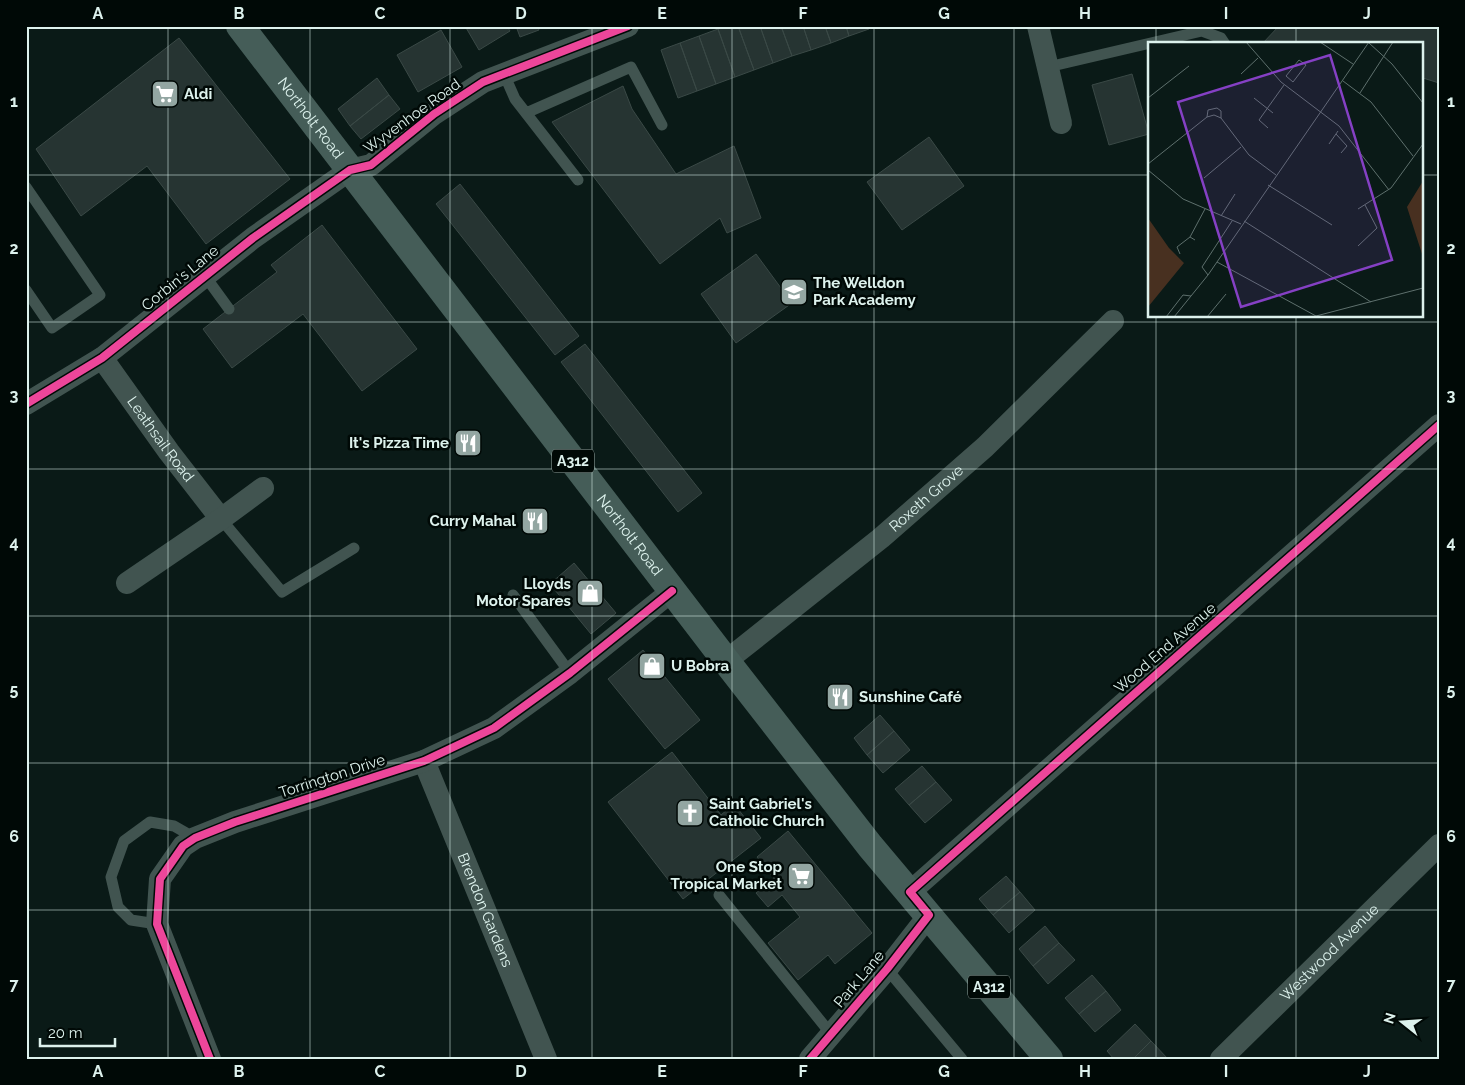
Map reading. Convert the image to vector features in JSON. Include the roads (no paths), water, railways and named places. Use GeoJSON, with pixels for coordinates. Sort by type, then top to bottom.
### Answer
{"type":"FeatureCollection","features":[{"type":"Feature","properties":{"kind":"main road","name":"Northolt Road"},"geometry":{"type":"LineString","coordinates":[[240,26],[672,591],[870,846],[1049,1059]]}},
{"type":"Feature","properties":{"kind":"street","name":"Wyvenhoe Road"},"geometry":{"type":"LineString","coordinates":[[350,170],[371,165],[434,114],[483,82],[628,26]]}},
{"type":"Feature","properties":{"kind":"street"},"geometry":{"type":"LineString","coordinates":[[1038,26],[1060,123]]}},
{"type":"Feature","properties":{"kind":"street","name":"Corbin's Lane"},"geometry":{"type":"LineString","coordinates":[[26,404],[102,358],[253,238],[350,170]]}},
{"type":"Feature","properties":{"kind":"street","name":"Roxeth Grove"},"geometry":{"type":"LineString","coordinates":[[726,661],[881,538],[985,447],[1113,321]]}},
{"type":"Feature","properties":{"kind":"street","name":"Leathsail Road"},"geometry":{"type":"LineString","coordinates":[[102,358],[169,452],[221,519]]}},
{"type":"Feature","properties":{"kind":"street","name":"Wood End Avenue"},"geometry":{"type":"LineString","coordinates":[[910,892],[1439,425]]}},
{"type":"Feature","properties":{"kind":"street"},"geometry":{"type":"LineString","coordinates":[[127,583],[263,488]]}},
{"type":"Feature","properties":{"kind":"street","name":"Torrington Drive"},"geometry":{"type":"LineString","coordinates":[[210,1059],[157,924],[160,879],[183,846],[195,838],[235,822],[424,761],[494,728],[570,673],[672,591]]}},
{"type":"Feature","properties":{"kind":"street","name":"Brendon Gardens"},"geometry":{"type":"LineString","coordinates":[[424,761],[546,1059]]}},
{"type":"Feature","properties":{"kind":"street","name":"Westwood Avenue"},"geometry":{"type":"LineString","coordinates":[[1221,1059],[1439,845]]}},
{"type":"Feature","properties":{"kind":"street","name":"Park Lane"},"geometry":{"type":"LineString","coordinates":[[810,1059],[887,969],[929,916]]}},
{"type":"Feature","properties":{"kind":"lane"},"geometry":{"type":"LineString","coordinates":[[1155,42],[1202,31],[1221,38],[1224,42]]}},
{"type":"Feature","properties":{"kind":"lane"},"geometry":{"type":"LineString","coordinates":[[1048,67],[1148,44]]}},
{"type":"Feature","properties":{"kind":"lane"},"geometry":{"type":"LineString","coordinates":[[526,113],[631,67],[662,125]]}},
{"type":"Feature","properties":{"kind":"lane"},"geometry":{"type":"LineString","coordinates":[[504,74],[515,99],[578,180]]}},
{"type":"Feature","properties":{"kind":"lane"},"geometry":{"type":"LineString","coordinates":[[26,187],[100,295],[52,328],[26,290]]}},
{"type":"Feature","properties":{"kind":"lane"},"geometry":{"type":"LineString","coordinates":[[205,276],[229,309]]}},
{"type":"Feature","properties":{"kind":"lane"},"geometry":{"type":"LineString","coordinates":[[221,519],[282,592],[354,548]]}},
{"type":"Feature","properties":{"kind":"lane"},"geometry":{"type":"LineString","coordinates":[[513,595],[570,673]]}},
{"type":"Feature","properties":{"kind":"lane"},"geometry":{"type":"LineString","coordinates":[[157,924],[131,920],[118,907],[112,877],[124,841],[150,822],[174,826],[195,838]]}},
{"type":"Feature","properties":{"kind":"lane"},"geometry":{"type":"LineString","coordinates":[[719,895],[831,1034]]}},
{"type":"Feature","properties":{"kind":"lane"},"geometry":{"type":"LineString","coordinates":[[887,969],[962,1059]]}},
{"type":"Feature","properties":{"kind":"place","name":"Aldi"},"geometry":{"type":"Point","coordinates":[165,94]}},
{"type":"Feature","properties":{"kind":"place","name":"The Welldon Park Academy"},"geometry":{"type":"Point","coordinates":[794,292]}},
{"type":"Feature","properties":{"kind":"place","name":"It's Pizza Time"},"geometry":{"type":"Point","coordinates":[468,443]}},
{"type":"Feature","properties":{"kind":"place","name":"Curry Mahal"},"geometry":{"type":"Point","coordinates":[535,521]}},
{"type":"Feature","properties":{"kind":"place","name":"Lloyds Motor Spares"},"geometry":{"type":"Point","coordinates":[590,593]}},
{"type":"Feature","properties":{"kind":"place","name":"U Bobra"},"geometry":{"type":"Point","coordinates":[652,666]}},
{"type":"Feature","properties":{"kind":"place","name":"Sunshine Café"},"geometry":{"type":"Point","coordinates":[840,697]}},
{"type":"Feature","properties":{"kind":"place","name":"Saint Gabriel's Catholic Church"},"geometry":{"type":"Point","coordinates":[690,813]}},
{"type":"Feature","properties":{"kind":"place","name":"One Stop Tropical Market"},"geometry":{"type":"Point","coordinates":[801,876]}}]}
